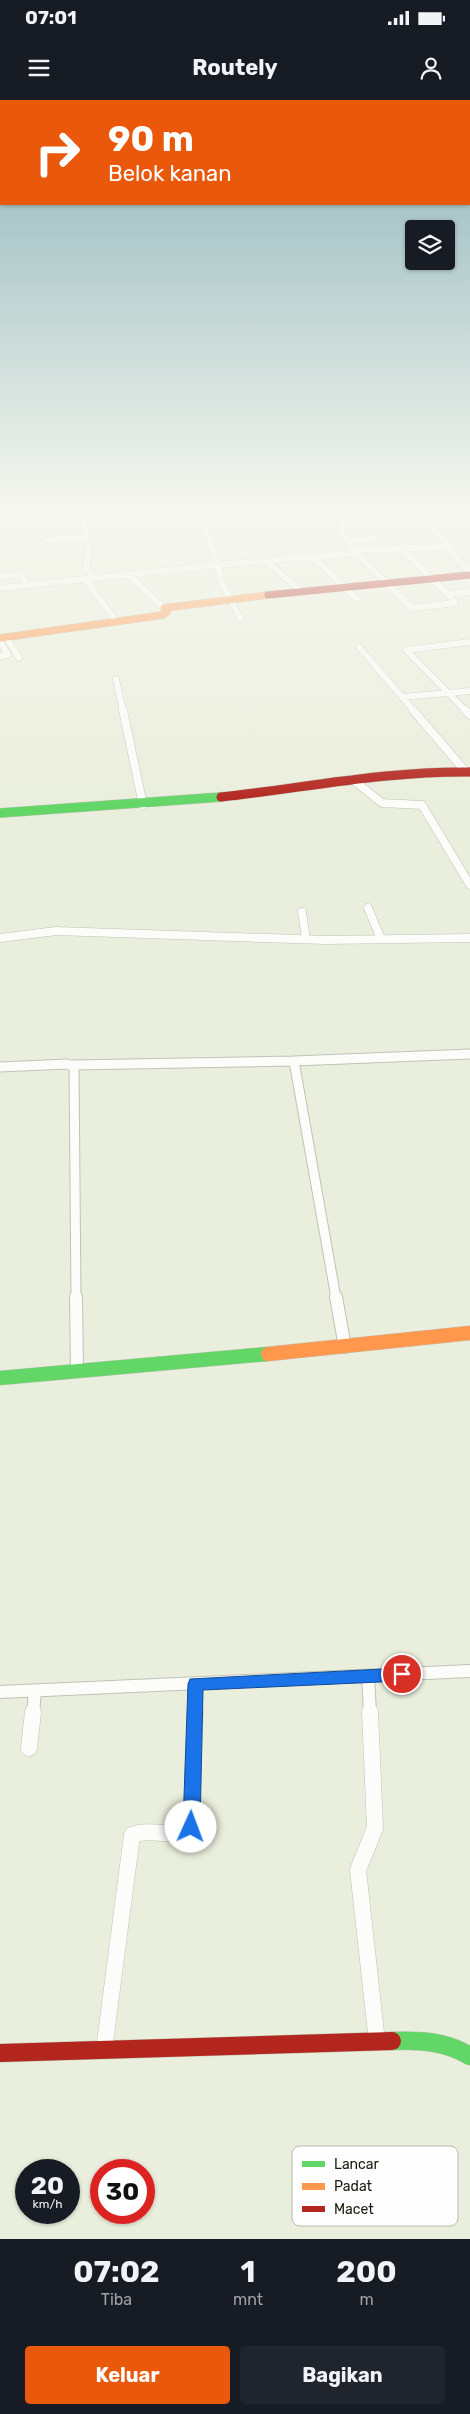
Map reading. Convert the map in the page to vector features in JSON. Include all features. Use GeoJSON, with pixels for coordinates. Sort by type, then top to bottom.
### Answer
{"type":"FeatureCollection","features":[{"type":"Feature","properties":{"kind":"street"},"geometry":{"type":"LineString","coordinates":[[105,606],[117,622]]}},
{"type":"Feature","properties":{"kind":"street"},"geometry":{"type":"LineString","coordinates":[[2,638],[163,615],[167,612],[162,606]]}},
{"type":"Feature","properties":{"kind":"street"},"geometry":{"type":"LineString","coordinates":[[164,608],[180,606]]}},
{"type":"Feature","properties":{"kind":"street"},"geometry":{"type":"LineString","coordinates":[[234,606],[240,618]]}},
{"type":"Feature","properties":{"kind":"street"},"geometry":{"type":"LineString","coordinates":[[410,606],[412,608],[428,606]]}},
{"type":"Feature","properties":{"kind":"street"},"geometry":{"type":"LineString","coordinates":[[0,656],[8,655],[2,638]]}},
{"type":"Feature","properties":{"kind":"street"},"geometry":{"type":"LineString","coordinates":[[2,638],[19,658]]}},
{"type":"Feature","properties":{"kind":"street"},"geometry":{"type":"LineString","coordinates":[[470,642],[406,650],[470,715]]}},
{"type":"Feature","properties":{"kind":"street"},"geometry":{"type":"LineString","coordinates":[[359,647],[468,772]]}},
{"type":"Feature","properties":{"kind":"street"},"geometry":{"type":"LineString","coordinates":[[116,678],[143,805]]}},
{"type":"Feature","properties":{"kind":"street"},"geometry":{"type":"LineString","coordinates":[[403,697],[470,691]]}},
{"type":"Feature","properties":{"kind":"street"},"geometry":{"type":"LineString","coordinates":[[0,813],[143,805],[267,792],[352,778],[439,771],[468,772]]}},
{"type":"Feature","properties":{"kind":"street"},"geometry":{"type":"LineString","coordinates":[[352,778],[382,803],[422,805],[466,870],[470,885]]}},
{"type":"Feature","properties":{"kind":"street"},"geometry":{"type":"LineString","coordinates":[[368,908],[381,939]]}},
{"type":"Feature","properties":{"kind":"street"},"geometry":{"type":"LineString","coordinates":[[302,912],[306,939]]}},
{"type":"Feature","properties":{"kind":"street"},"geometry":{"type":"LineString","coordinates":[[0,938],[56,931],[306,939],[470,938]]}},
{"type":"Feature","properties":{"kind":"street"},"geometry":{"type":"LineString","coordinates":[[0,1067],[294,1061],[470,1054]]}},
{"type":"Feature","properties":{"kind":"street"},"geometry":{"type":"LineString","coordinates":[[294,1061],[345,1347]]}},
{"type":"Feature","properties":{"kind":"street"},"geometry":{"type":"LineString","coordinates":[[72,1065],[77,1372]]}},
{"type":"Feature","properties":{"kind":"street"},"geometry":{"type":"LineString","coordinates":[[0,1378],[345,1347],[470,1333]]}},
{"type":"Feature","properties":{"kind":"street"},"geometry":{"type":"LineString","coordinates":[[0,1692],[470,1671]]}},
{"type":"Feature","properties":{"kind":"street"},"geometry":{"type":"LineString","coordinates":[[368,1676],[374,1828],[358,1870],[377,2042]]}},
{"type":"Feature","properties":{"kind":"street"},"geometry":{"type":"LineString","coordinates":[[104,2050],[132,1835],[143,1832],[180,1834],[191,1827],[196,1684]]}},
{"type":"Feature","properties":{"kind":"street"},"geometry":{"type":"LineString","coordinates":[[30,1748],[35,1691]]}},
{"type":"Feature","properties":{"kind":"street"},"geometry":{"type":"LineString","coordinates":[[0,2053],[431,2040],[459,2048],[470,2056]]}},
{"type":"Feature","properties":{"kind":"traffic: fast"},"geometry":{"type":"LineString","coordinates":[[0,813],[221,797]]}},
{"type":"Feature","properties":{"kind":"traffic: fast"},"geometry":{"type":"LineString","coordinates":[[0,1378],[268,1354]]}},
{"type":"Feature","properties":{"kind":"traffic: fast"},"geometry":{"type":"LineString","coordinates":[[392,2041],[433,2042],[452,2046],[470,2056]]}},
{"type":"Feature","properties":{"kind":"traffic: slow"},"geometry":{"type":"LineString","coordinates":[[0,638],[163,615],[167,612],[164,608],[181,606]]}},
{"type":"Feature","properties":{"kind":"traffic: slow"},"geometry":{"type":"LineString","coordinates":[[268,1354],[470,1333]]}},
{"type":"Feature","properties":{"kind":"traffic: jam"},"geometry":{"type":"LineString","coordinates":[[221,797],[376,776],[407,773],[470,772]]}},
{"type":"Feature","properties":{"kind":"traffic: jam"},"geometry":{"type":"LineString","coordinates":[[0,2053],[392,2041]]}},
{"type":"Feature","properties":{"kind":"route"},"geometry":{"type":"LineString","coordinates":[[191,1827],[196,1684],[402,1674]]}}]}
